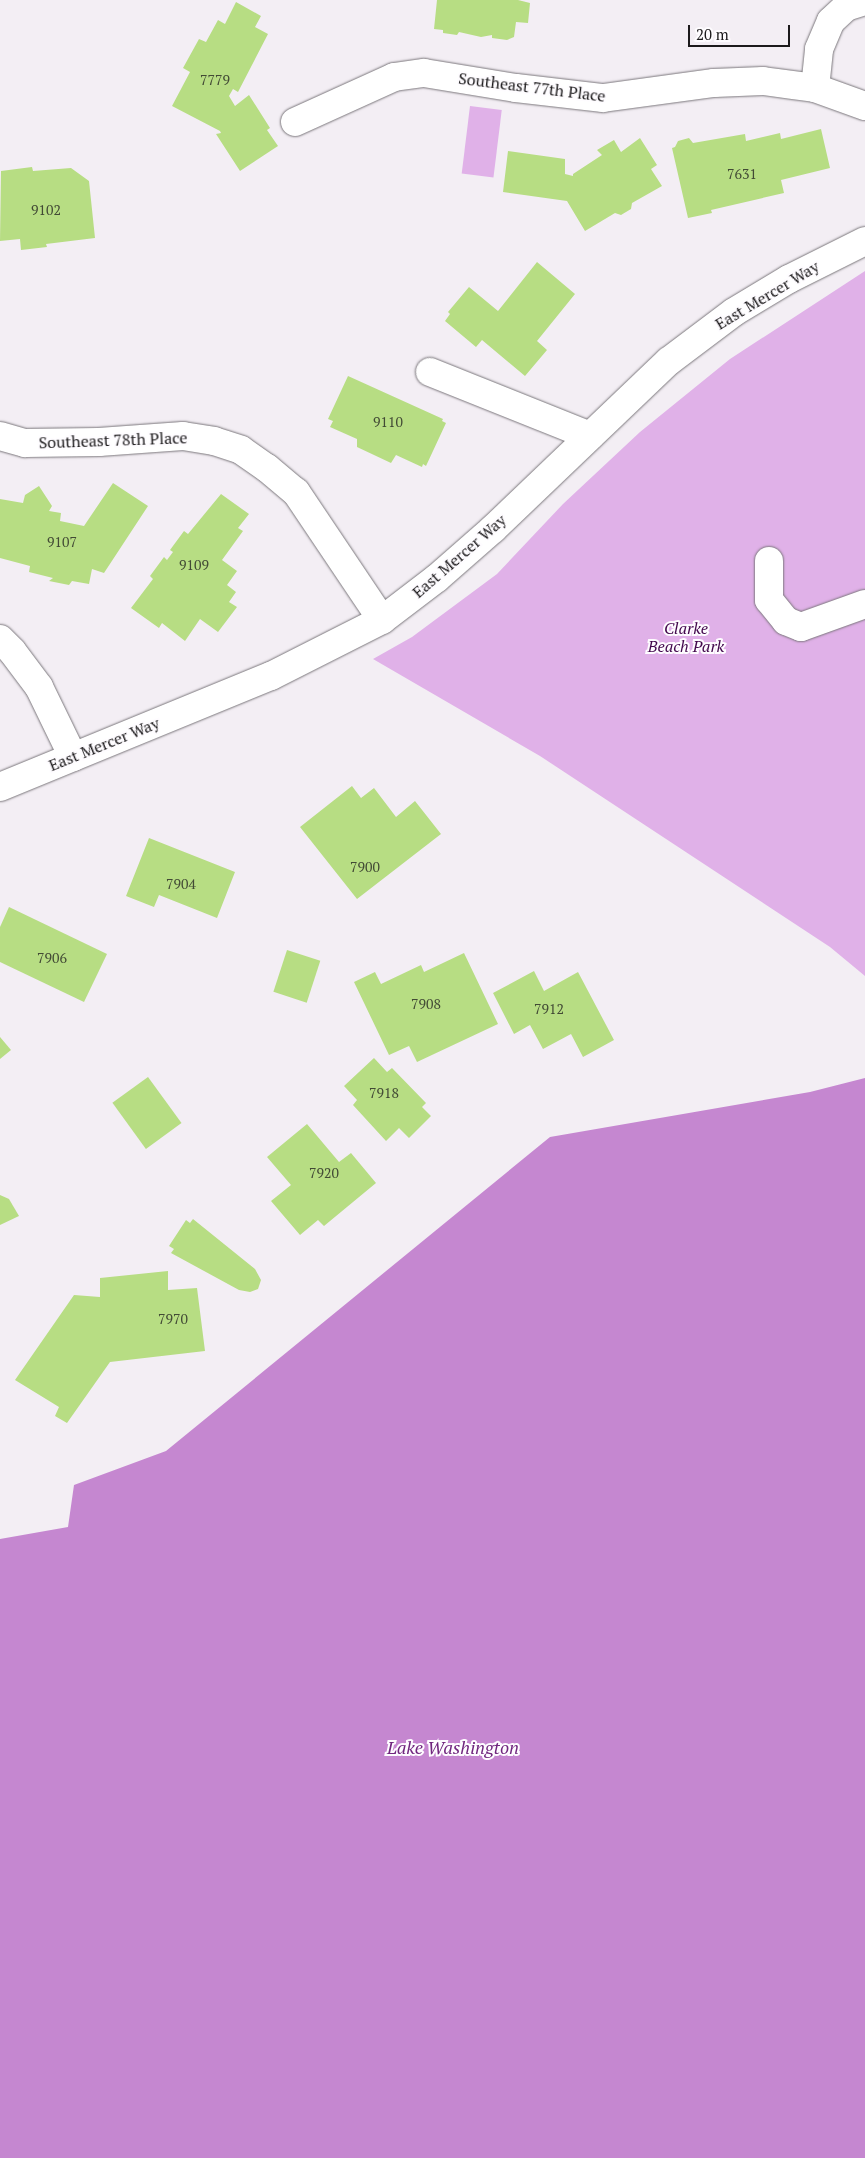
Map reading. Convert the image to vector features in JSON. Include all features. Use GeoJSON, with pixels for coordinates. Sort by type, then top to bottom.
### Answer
{"type":"FeatureCollection","features":[{"type":"Feature","properties":{"kind":"street"},"geometry":{"type":"LineString","coordinates":[[815,88],[819,49],[831,21],[846,7],[865,1]]}},
{"type":"Feature","properties":{"kind":"street","name":"Southeast 77th Place"},"geometry":{"type":"LineString","coordinates":[[295,122],[394,77],[424,73],[516,88],[603,98],[714,83],[763,82],[815,88],[865,106]]}},
{"type":"Feature","properties":{"kind":"street","name":"East Mercer Way"},"geometry":{"type":"LineString","coordinates":[[0,787],[271,676],[382,620],[437,578],[492,529],[669,361],[734,312],[789,279],[865,241]]}},
{"type":"Feature","properties":{"kind":"street"},"geometry":{"type":"LineString","coordinates":[[430,372],[590,436]]}},
{"type":"Feature","properties":{"kind":"street","name":"Southeast 78th Place"},"geometry":{"type":"LineString","coordinates":[[0,436],[25,443],[99,442],[182,436],[214,441],[241,450],[296,492],[382,620]]}},
{"type":"Feature","properties":{"kind":"street"},"geometry":{"type":"LineString","coordinates":[[769,561],[769,600],[786,621],[801,627],[865,604]]}},
{"type":"Feature","properties":{"kind":"street"},"geometry":{"type":"LineString","coordinates":[[0,639],[12,651],[39,687],[73,757]]}},
{"type":"Feature","properties":{"kind":"green space"},"geometry":{"type":"Polygon","coordinates":[[[470,106],[502,110],[493,177],[462,173],[470,106]]]}},
{"type":"Feature","properties":{"kind":"green space","name":"Clarke Beach Park"},"geometry":{"type":"Polygon","coordinates":[[[865,271],[865,976],[830,947],[540,756],[373,659],[412,637],[497,574],[563,504],[640,432],[730,359],[865,271]]]}},
{"type":"Feature","properties":{"kind":"water","name":"Lake Washington"},"geometry":{"type":"Polygon","coordinates":[[[865,1078],[865,2158],[0,2158],[0,1539],[68,1527],[74,1485],[166,1451],[550,1137],[810,1092],[865,1078]]]}},
{"type":"Feature","properties":{"kind":"building"},"geometry":{"type":"Polygon","coordinates":[[[437,0],[518,0],[530,3],[528,23],[516,22],[514,37],[507,40],[492,38],[492,35],[481,37],[459,32],[457,35],[443,33],[443,30],[434,29],[437,0]]]}},
{"type":"Feature","properties":{"kind":"building"},"geometry":{"type":"Polygon","coordinates":[[[236,2],[261,16],[255,27],[268,34],[238,92],[233,89],[229,96],[235,106],[249,95],[270,128],[267,130],[278,146],[240,171],[216,134],[221,133],[220,131],[172,106],[190,72],[183,68],[199,39],[206,42],[218,20],[225,24],[236,2]]]}},
{"type":"Feature","properties":{"kind":"building"},"geometry":{"type":"Polygon","coordinates":[[[821,129],[830,168],[781,180],[784,193],[711,210],[712,213],[688,218],[672,148],[675,147],[678,141],[689,138],[693,143],[745,134],[746,141],[780,133],[781,139],[821,129]]]}},
{"type":"Feature","properties":{"kind":"building"},"geometry":{"type":"Polygon","coordinates":[[[640,138],[657,165],[651,169],[662,186],[632,203],[631,209],[621,215],[615,213],[585,231],[567,201],[503,192],[508,151],[565,159],[565,174],[573,176],[573,174],[602,155],[597,150],[614,140],[621,152],[640,138]]]}},
{"type":"Feature","properties":{"kind":"building"},"geometry":{"type":"Polygon","coordinates":[[[32,167],[33,171],[71,168],[89,181],[95,238],[46,244],[47,247],[21,250],[20,239],[0,241],[1,171],[32,167]]]}},
{"type":"Feature","properties":{"kind":"building"},"geometry":{"type":"Polygon","coordinates":[[[537,262],[575,294],[537,341],[547,350],[525,376],[482,340],[476,347],[445,321],[450,314],[448,312],[469,287],[498,311],[537,262]]]}},
{"type":"Feature","properties":{"kind":"building"},"geometry":{"type":"Polygon","coordinates":[[[348,376],[443,419],[442,421],[446,423],[426,466],[423,464],[422,467],[396,455],[391,463],[357,447],[357,439],[330,427],[333,421],[328,419],[348,376]]]}},
{"type":"Feature","properties":{"kind":"building"},"geometry":{"type":"Polygon","coordinates":[[[113,483],[148,506],[104,573],[92,569],[89,584],[72,581],[69,585],[49,581],[53,578],[29,572],[30,566],[0,558],[0,499],[23,503],[25,495],[39,486],[52,506],[49,511],[61,513],[60,521],[84,526],[113,483]]]}},
{"type":"Feature","properties":{"kind":"building"},"geometry":{"type":"Polygon","coordinates":[[[221,494],[249,514],[238,528],[243,531],[222,560],[237,571],[227,585],[236,592],[229,602],[237,607],[218,632],[200,619],[185,641],[162,623],[159,628],[131,608],[153,579],[150,576],[164,557],[167,560],[173,552],[170,550],[184,531],[188,534],[221,494]]]}},
{"type":"Feature","properties":{"kind":"building"},"geometry":{"type":"Polygon","coordinates":[[[352,786],[361,798],[374,788],[396,817],[415,801],[441,834],[357,899],[300,827],[352,786]]]}},
{"type":"Feature","properties":{"kind":"building"},"geometry":{"type":"Polygon","coordinates":[[[149,838],[235,872],[217,918],[159,895],[154,907],[126,896],[149,838]]]}},
{"type":"Feature","properties":{"kind":"building"},"geometry":{"type":"Polygon","coordinates":[[[9,907],[107,954],[84,1002],[0,962],[0,927],[9,907]]]}},
{"type":"Feature","properties":{"kind":"building"},"geometry":{"type":"Polygon","coordinates":[[[287,950],[320,961],[307,1003],[273,992],[287,950]]]}},
{"type":"Feature","properties":{"kind":"building"},"geometry":{"type":"Polygon","coordinates":[[[464,953],[498,1024],[417,1062],[409,1046],[389,1055],[354,982],[375,972],[381,984],[421,965],[424,972],[464,953]]]}},
{"type":"Feature","properties":{"kind":"building"},"geometry":{"type":"Polygon","coordinates":[[[534,971],[544,991],[578,972],[614,1040],[583,1057],[571,1034],[543,1049],[530,1025],[514,1034],[493,993],[534,971]]]}},
{"type":"Feature","properties":{"kind":"building"},"geometry":{"type":"Polygon","coordinates":[[[0,1037],[11,1050],[0,1059],[0,1037]]]}},
{"type":"Feature","properties":{"kind":"building"},"geometry":{"type":"Polygon","coordinates":[[[374,1058],[387,1072],[392,1068],[426,1103],[422,1107],[431,1116],[409,1138],[399,1128],[386,1141],[353,1105],[357,1100],[344,1086],[374,1058]]]}},
{"type":"Feature","properties":{"kind":"building"},"geometry":{"type":"Polygon","coordinates":[[[148,1077],[182,1123],[146,1149],[112,1103],[148,1077]]]}},
{"type":"Feature","properties":{"kind":"building"},"geometry":{"type":"Polygon","coordinates":[[[307,1124],[339,1162],[351,1153],[376,1183],[324,1226],[318,1220],[300,1235],[271,1201],[291,1185],[267,1157],[307,1124]]]}},
{"type":"Feature","properties":{"kind":"building"},"geometry":{"type":"Polygon","coordinates":[[[0,1195],[9,1199],[19,1216],[0,1225],[0,1195]]]}},
{"type":"Feature","properties":{"kind":"building"},"geometry":{"type":"Polygon","coordinates":[[[193,1219],[255,1269],[261,1280],[258,1289],[250,1292],[239,1290],[171,1253],[174,1249],[169,1246],[186,1220],[190,1223],[193,1219]]]}},
{"type":"Feature","properties":{"kind":"building"},"geometry":{"type":"Polygon","coordinates":[[[168,1271],[168,1290],[197,1288],[205,1351],[110,1362],[67,1423],[55,1416],[59,1407],[15,1380],[74,1295],[100,1297],[100,1278],[168,1271]]]}}]}
